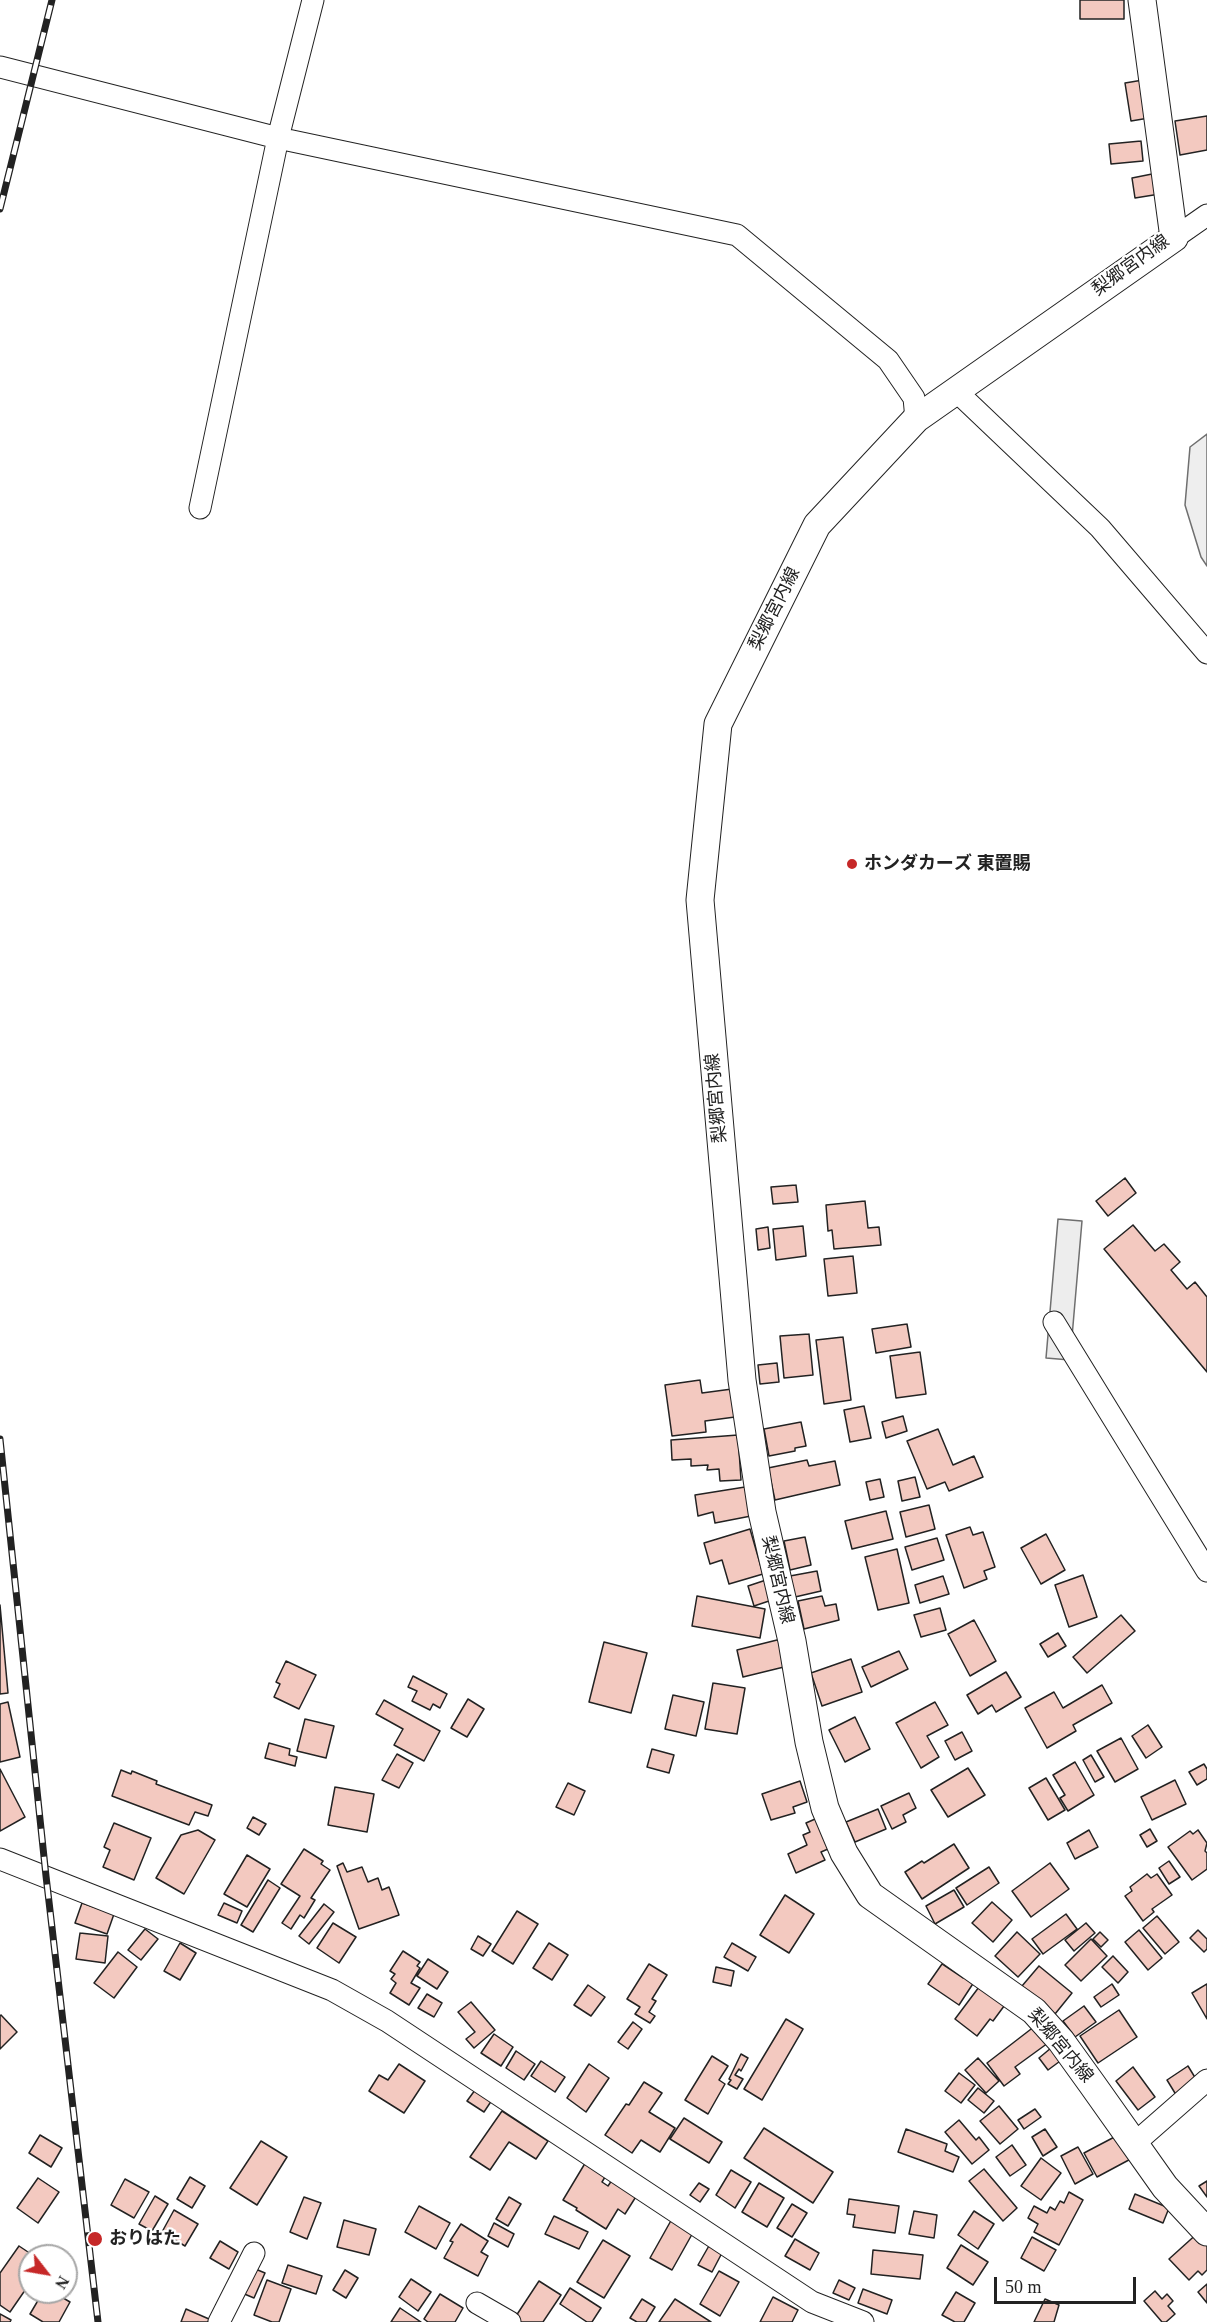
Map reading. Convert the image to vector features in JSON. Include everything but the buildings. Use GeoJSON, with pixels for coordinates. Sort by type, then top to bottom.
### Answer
{"type":"FeatureCollection","features":[{"type":"Feature","properties":{"kind":"main road","name":"梨郷宮内線"},"geometry":{"type":"LineString","coordinates":[[1143,0],[1174,238],[916,419],[817,525],[717,724],[700,900],[742,1380],[762,1512],[792,1641],[809,1742],[825,1808],[844,1853],[870,1895],[1034,2011],[1061,2041],[1165,2187],[1207,2232]]}},
{"type":"Feature","properties":{"kind":"street"},"geometry":{"type":"LineString","coordinates":[[200,508],[278,138],[313,0]]}},
{"type":"Feature","properties":{"kind":"street"},"geometry":{"type":"LineString","coordinates":[[0,67],[278,138],[737,235],[888,360],[914,398],[916,419]]}},
{"type":"Feature","properties":{"kind":"street"},"geometry":{"type":"LineString","coordinates":[[1174,238],[1207,215]]}},
{"type":"Feature","properties":{"kind":"street"},"geometry":{"type":"LineString","coordinates":[[956,390],[1100,528],[1207,652]]}},
{"type":"Feature","properties":{"kind":"street"},"geometry":{"type":"LineString","coordinates":[[1054,1322],[1207,1571]]}},
{"type":"Feature","properties":{"kind":"street"},"geometry":{"type":"LineString","coordinates":[[0,1858],[332,1990],[387,2021],[812,2302],[862,2322]]}},
{"type":"Feature","properties":{"kind":"street"},"geometry":{"type":"LineString","coordinates":[[1135,2143],[1207,2080]]}},
{"type":"Feature","properties":{"kind":"street"},"geometry":{"type":"LineString","coordinates":[[219,2322],[254,2253]]}},
{"type":"Feature","properties":{"kind":"street"},"geometry":{"type":"LineString","coordinates":[[477,2303],[510,2322]]}},
{"type":"Feature","properties":{"kind":"shaded area"},"geometry":{"type":"Polygon","coordinates":[[[1207,434],[1207,566],[1201,557],[1185,505],[1190,447],[1207,434]]]}},
{"type":"Feature","properties":{"kind":"shaded area"},"geometry":{"type":"Polygon","coordinates":[[[1058,1219],[1082,1221],[1070,1360],[1046,1358],[1058,1219]]]}},
{"type":"Feature","properties":{"kind":"railway"},"geometry":{"type":"LineString","coordinates":[[0,209],[52,0]]}},
{"type":"Feature","properties":{"kind":"railway"},"geometry":{"type":"LineString","coordinates":[[0,1439],[46,1876],[98,2322]]}},
{"type":"Feature","properties":{"kind":"place","name":"ホンダカーズ 東置賜"},"geometry":{"type":"Point","coordinates":[852,864]}},
{"type":"Feature","properties":{"kind":"place","name":"おりはた"},"geometry":{"type":"Point","coordinates":[95,2239]}}]}
